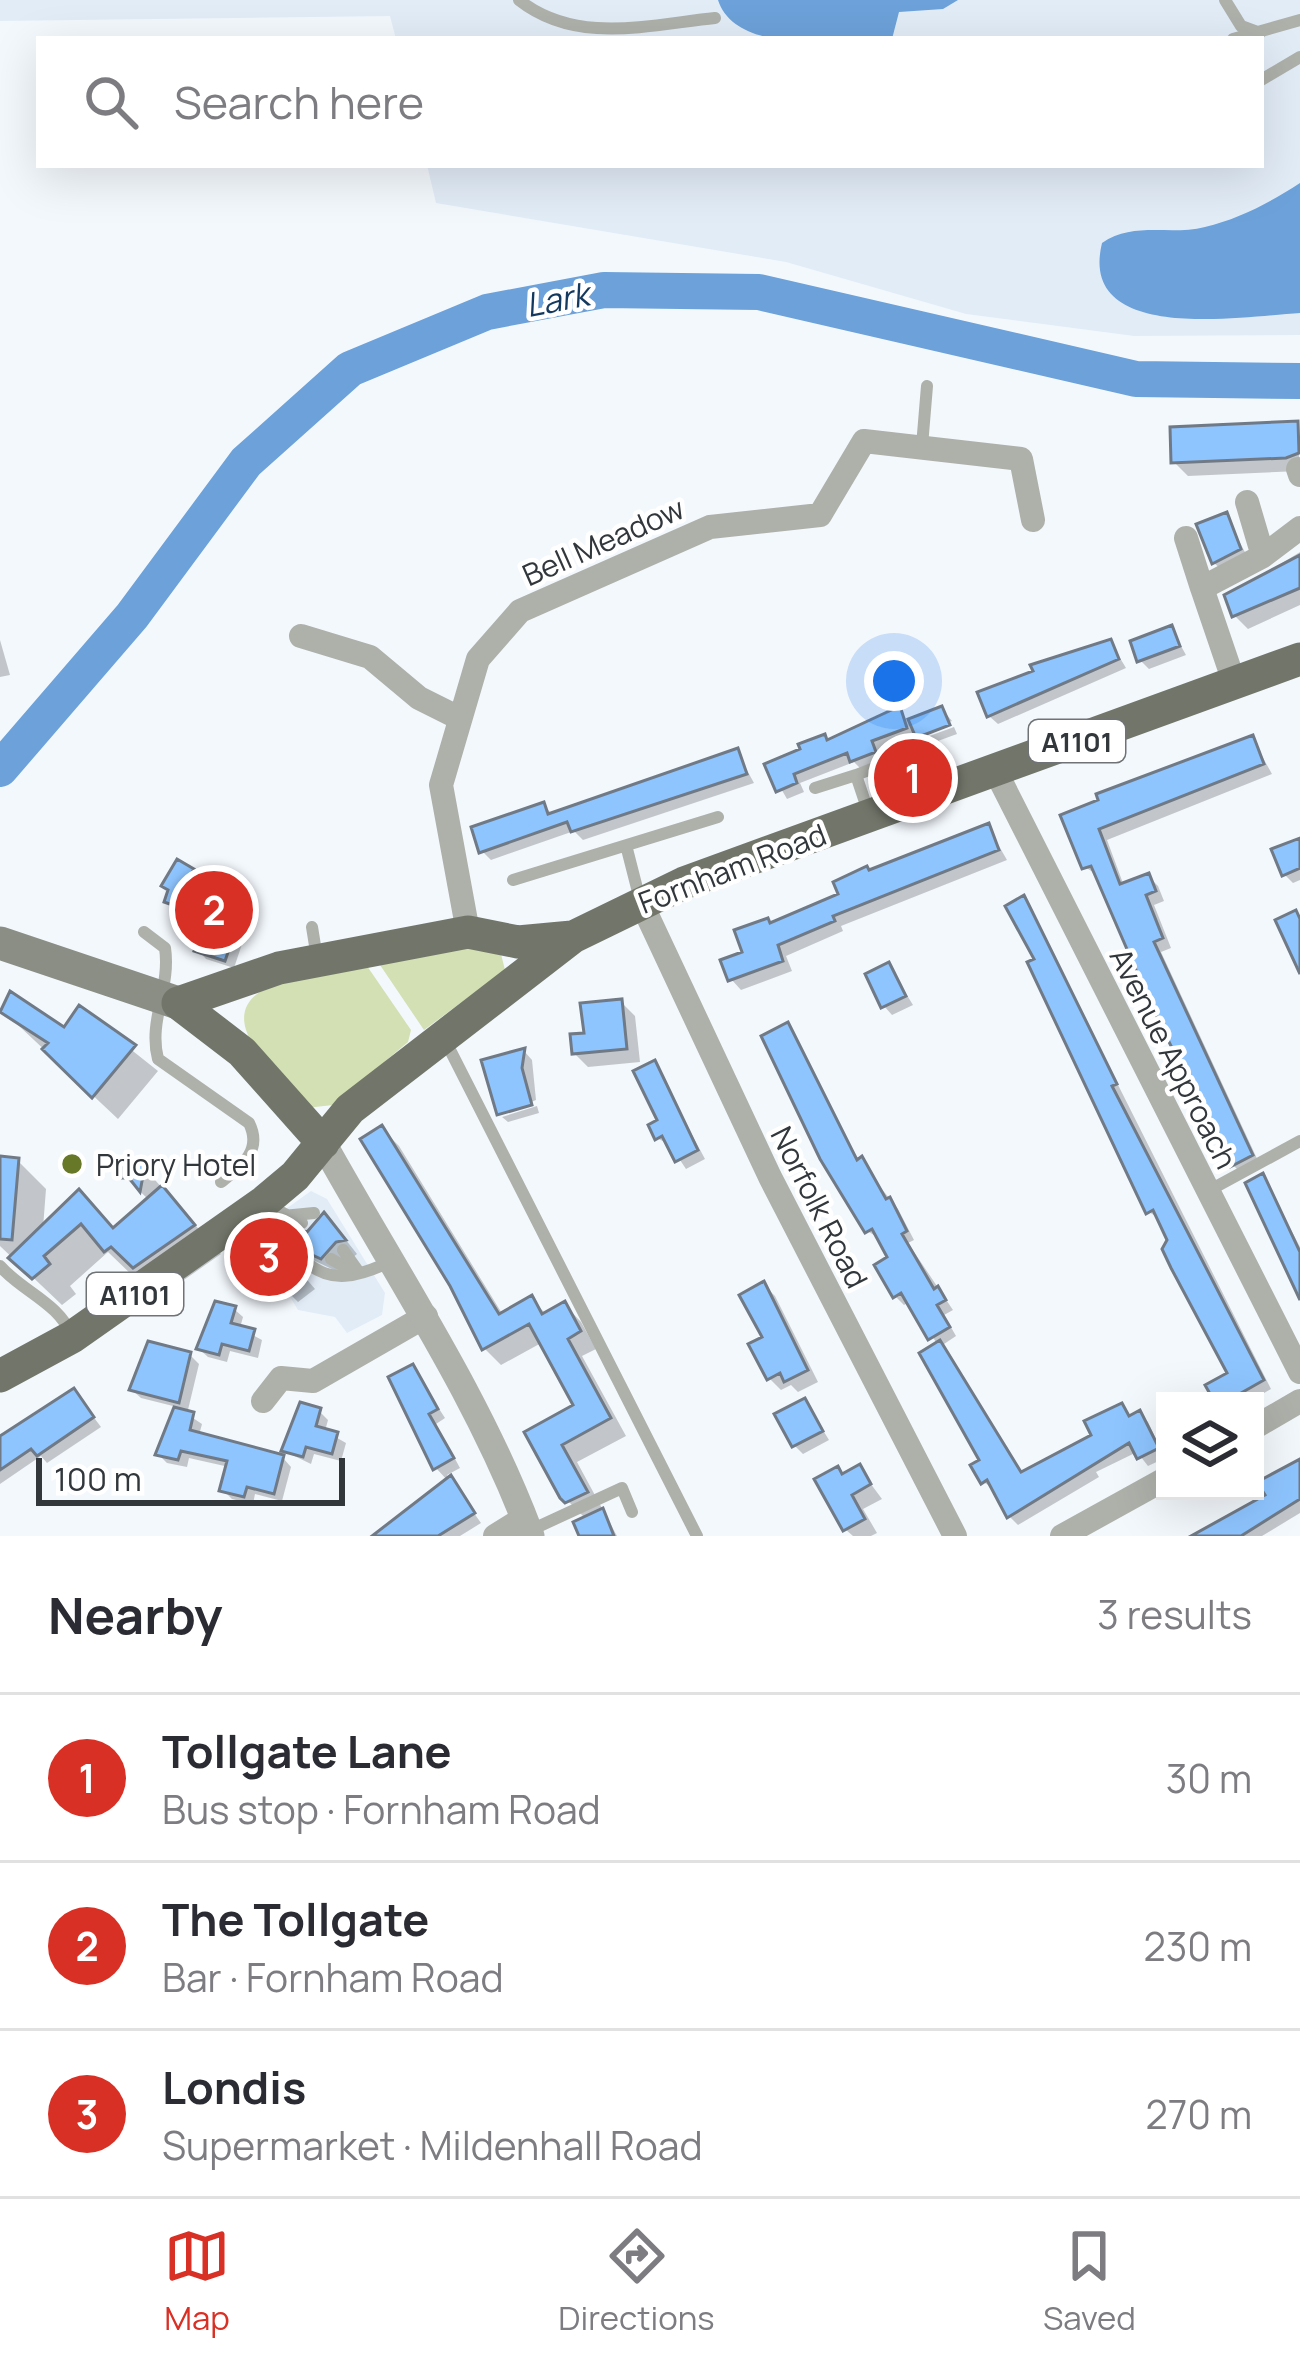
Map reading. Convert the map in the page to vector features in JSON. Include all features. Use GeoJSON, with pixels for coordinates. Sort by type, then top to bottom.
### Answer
{"type":"FeatureCollection","features":[{"type":"Feature","properties":{"kind":"main road","name":"Fornham Road"},"geometry":{"type":"LineString","coordinates":[[323,1143],[350,1109],[442,1034],[573,937],[640,900],[1300,659]]}},
{"type":"Feature","properties":{"kind":"main road","name":"Fornham Road"},"geometry":{"type":"LineString","coordinates":[[169,1000],[250,978],[314,943],[454,936],[518,942],[573,937]]}},
{"type":"Feature","properties":{"kind":"main road"},"geometry":{"type":"LineString","coordinates":[[454,936],[522,975]]}},
{"type":"Feature","properties":{"kind":"main road"},"geometry":{"type":"LineString","coordinates":[[0,943],[169,1000],[242,1052],[323,1143]]}},
{"type":"Feature","properties":{"kind":"main road"},"geometry":{"type":"LineString","coordinates":[[242,1052],[233,1007],[250,978]]}},
{"type":"Feature","properties":{"kind":"main road","name":"A1101"},"geometry":{"type":"LineString","coordinates":[[0,1376],[276,1216],[323,1143]]}},
{"type":"Feature","properties":{"kind":"street","name":"Bell Meadow"},"geometry":{"type":"LineString","coordinates":[[454,936],[440,784],[478,659],[520,611],[710,527],[820,515],[864,441],[1021,459],[1033,520]]}},
{"type":"Feature","properties":{"kind":"street"},"geometry":{"type":"LineString","coordinates":[[1247,502],[1263,556]]}},
{"type":"Feature","properties":{"kind":"street"},"geometry":{"type":"LineString","coordinates":[[1202,588],[1263,556],[1300,528]]}},
{"type":"Feature","properties":{"kind":"street"},"geometry":{"type":"LineString","coordinates":[[1186,538],[1235,685]]}},
{"type":"Feature","properties":{"kind":"street"},"geometry":{"type":"LineString","coordinates":[[312,648],[370,657],[419,698],[459,718]]}},
{"type":"Feature","properties":{"kind":"street","name":"Avenue Approach"},"geometry":{"type":"LineString","coordinates":[[995,770],[1300,1372]]}},
{"type":"Feature","properties":{"kind":"street","name":"Norfolk Road"},"geometry":{"type":"LineString","coordinates":[[640,900],[770,1177],[955,1536]]}},
{"type":"Feature","properties":{"kind":"street"},"geometry":{"type":"LineString","coordinates":[[323,1143],[426,1316],[528,1528],[494,1536]]}},
{"type":"Feature","properties":{"kind":"street"},"geometry":{"type":"LineString","coordinates":[[263,1400],[281,1378],[313,1381],[426,1316]]}},
{"type":"Feature","properties":{"kind":"street"},"geometry":{"type":"LineString","coordinates":[[1264,1422],[1300,1401]]}},
{"type":"Feature","properties":{"kind":"street"},"geometry":{"type":"LineString","coordinates":[[1062,1536],[1156,1484]]}},
{"type":"Feature","properties":{"kind":"lane"},"geometry":{"type":"LineString","coordinates":[[519,0],[547,20],[590,28],[716,18]]}},
{"type":"Feature","properties":{"kind":"lane"},"geometry":{"type":"LineString","coordinates":[[1225,0],[1241,26],[1261,34]]}},
{"type":"Feature","properties":{"kind":"lane"},"geometry":{"type":"LineString","coordinates":[[1250,36],[1300,20]]}},
{"type":"Feature","properties":{"kind":"lane"},"geometry":{"type":"LineString","coordinates":[[1264,78],[1300,57]]}},
{"type":"Feature","properties":{"kind":"lane"},"geometry":{"type":"LineString","coordinates":[[922,446],[927,386]]}},
{"type":"Feature","properties":{"kind":"lane"},"geometry":{"type":"LineString","coordinates":[[815,788],[903,757]]}},
{"type":"Feature","properties":{"kind":"lane"},"geometry":{"type":"LineString","coordinates":[[856,775],[870,815]]}},
{"type":"Feature","properties":{"kind":"lane"},"geometry":{"type":"LineString","coordinates":[[513,880],[627,849],[718,817]]}},
{"type":"Feature","properties":{"kind":"lane"},"geometry":{"type":"LineString","coordinates":[[627,849],[640,900]]}},
{"type":"Feature","properties":{"kind":"lane"},"geometry":{"type":"LineString","coordinates":[[144,932],[165,948],[169,1000],[153,1028],[158,1060],[249,1123],[254,1133],[254,1149],[244,1164],[221,1182]]}},
{"type":"Feature","properties":{"kind":"lane"},"geometry":{"type":"LineString","coordinates":[[442,1034],[697,1536]]}},
{"type":"Feature","properties":{"kind":"lane"},"geometry":{"type":"LineString","coordinates":[[1208,1191],[1300,1141]]}},
{"type":"Feature","properties":{"kind":"lane"},"geometry":{"type":"LineString","coordinates":[[276,1216],[314,1213]]}},
{"type":"Feature","properties":{"kind":"lane"},"geometry":{"type":"LineString","coordinates":[[276,1216],[302,1223]]}},
{"type":"Feature","properties":{"kind":"lane"},"geometry":{"type":"LineString","coordinates":[[344,1250],[362,1276]]}},
{"type":"Feature","properties":{"kind":"lane"},"geometry":{"type":"LineString","coordinates":[[301,1257],[325,1275],[362,1276],[393,1261]]}},
{"type":"Feature","properties":{"kind":"lane"},"geometry":{"type":"LineString","coordinates":[[331,1259],[362,1276]]}},
{"type":"Feature","properties":{"kind":"lane"},"geometry":{"type":"LineString","coordinates":[[0,1265],[18,1286],[63,1314],[72,1337]]}},
{"type":"Feature","properties":{"kind":"lane"},"geometry":{"type":"LineString","coordinates":[[528,1528],[622,1488],[632,1512]]}},
{"type":"Feature","properties":{"kind":"shaded area"},"geometry":{"type":"Polygon","coordinates":[[[0,0],[1300,0],[1300,335],[1134,336],[966,314],[786,262],[436,203],[428,168],[1264,168],[1264,36],[395,36],[390,16],[0,21],[0,0]]]}},
{"type":"Feature","properties":{"kind":"shaded area"},"geometry":{"type":"Polygon","coordinates":[[[311,1191],[327,1199],[385,1293],[382,1315],[347,1333],[335,1317],[298,1310],[289,1295],[254,1287],[225,1253],[311,1191]]]}},
{"type":"Feature","properties":{"kind":"green space"},"geometry":{"type":"Polygon","coordinates":[[[461,947],[501,954],[505,970],[424,1030],[380,965],[461,947]]]}},
{"type":"Feature","properties":{"kind":"green space"},"geometry":{"type":"Polygon","coordinates":[[[367,966],[411,1030],[408,1042],[333,1105],[306,1108],[252,1043],[244,1021],[248,1004],[261,991],[281,982],[367,966]]]}},
{"type":"Feature","properties":{"kind":"water"},"geometry":{"type":"Polygon","coordinates":[[[718,0],[958,0],[943,9],[899,12],[893,36],[765,36],[729,18],[718,0]]]}},
{"type":"Feature","properties":{"kind":"water"},"geometry":{"type":"Polygon","coordinates":[[[1300,183],[1300,313],[1207,319],[1139,311],[1115,297],[1101,275],[1102,243],[1114,236],[1218,224],[1300,183]]]}},
{"type":"Feature","properties":{"kind":"building"},"geometry":{"type":"Polygon","coordinates":[[[1298,421],[1299,453],[1286,458],[1171,463],[1170,427],[1298,421]]]}},
{"type":"Feature","properties":{"kind":"building"},"geometry":{"type":"Polygon","coordinates":[[[1227,512],[1241,549],[1212,564],[1196,524],[1227,512]]]}},
{"type":"Feature","properties":{"kind":"building"},"geometry":{"type":"Polygon","coordinates":[[[1300,555],[1300,588],[1232,617],[1224,595],[1300,555]]]}},
{"type":"Feature","properties":{"kind":"building"},"geometry":{"type":"Polygon","coordinates":[[[1172,625],[1180,646],[1137,662],[1130,641],[1172,625]]]}},
{"type":"Feature","properties":{"kind":"building"},"geometry":{"type":"Polygon","coordinates":[[[1111,639],[1119,659],[987,717],[977,692],[1033,671],[1030,665],[1111,639]]]}},
{"type":"Feature","properties":{"kind":"building"},"geometry":{"type":"Polygon","coordinates":[[[900,706],[907,728],[872,741],[876,752],[850,762],[847,753],[794,774],[797,783],[776,792],[764,764],[800,749],[798,744],[825,734],[827,740],[900,706]]]}},
{"type":"Feature","properties":{"kind":"building"},"geometry":{"type":"Polygon","coordinates":[[[942,706],[950,725],[916,738],[908,719],[942,706]]]}},
{"type":"Feature","properties":{"kind":"building"},"geometry":{"type":"Polygon","coordinates":[[[1253,735],[1264,764],[1099,829],[1120,884],[1149,873],[1156,891],[1146,895],[1163,938],[1154,942],[1253,1155],[1230,1167],[1152,1007],[1091,866],[1082,869],[1060,815],[1098,800],[1096,794],[1253,735]]]}},
{"type":"Feature","properties":{"kind":"building"},"geometry":{"type":"Polygon","coordinates":[[[738,748],[747,774],[571,832],[567,822],[479,853],[471,827],[544,802],[548,814],[738,748]]]}},
{"type":"Feature","properties":{"kind":"building"},"geometry":{"type":"Polygon","coordinates":[[[989,823],[999,850],[833,916],[835,921],[778,945],[783,961],[728,981],[720,960],[742,952],[734,930],[768,918],[770,923],[838,894],[833,882],[867,866],[869,870],[989,823]]]}},
{"type":"Feature","properties":{"kind":"building"},"geometry":{"type":"Polygon","coordinates":[[[1300,838],[1300,868],[1282,876],[1271,849],[1300,838]]]}},
{"type":"Feature","properties":{"kind":"building"},"geometry":{"type":"Polygon","coordinates":[[[177,859],[194,869],[182,889],[226,904],[231,888],[248,893],[225,961],[194,951],[196,945],[187,942],[186,934],[193,912],[164,902],[168,890],[161,886],[177,859]]]}},
{"type":"Feature","properties":{"kind":"building"},"geometry":{"type":"Polygon","coordinates":[[[1024,895],[1117,1084],[1112,1086],[1264,1380],[1243,1392],[1209,1392],[1205,1385],[1227,1373],[1162,1249],[1167,1240],[1153,1210],[1146,1214],[1027,962],[1034,959],[1005,906],[1024,895]]]}},
{"type":"Feature","properties":{"kind":"building"},"geometry":{"type":"Polygon","coordinates":[[[1296,910],[1300,919],[1300,974],[1275,920],[1296,910]]]}},
{"type":"Feature","properties":{"kind":"building"},"geometry":{"type":"Polygon","coordinates":[[[889,962],[906,996],[881,1008],[865,974],[889,962]]]}},
{"type":"Feature","properties":{"kind":"building"},"geometry":{"type":"Polygon","coordinates":[[[10,991],[64,1027],[79,1005],[136,1045],[92,1098],[42,1049],[48,1043],[0,1012],[10,991]]]}},
{"type":"Feature","properties":{"kind":"building"},"geometry":{"type":"Polygon","coordinates":[[[622,999],[627,1049],[572,1054],[570,1034],[584,1033],[580,1003],[622,999]]]}},
{"type":"Feature","properties":{"kind":"building"},"geometry":{"type":"Polygon","coordinates":[[[788,1022],[857,1160],[862,1156],[886,1199],[890,1197],[907,1231],[902,1234],[934,1289],[938,1286],[946,1300],[937,1305],[950,1327],[928,1340],[901,1293],[893,1298],[874,1265],[887,1257],[872,1229],[865,1233],[820,1159],[761,1036],[788,1022]]]}},
{"type":"Feature","properties":{"kind":"building"},"geometry":{"type":"Polygon","coordinates":[[[525,1048],[522,1068],[532,1105],[497,1115],[481,1060],[525,1048]]]}},
{"type":"Feature","properties":{"kind":"building"},"geometry":{"type":"Polygon","coordinates":[[[655,1060],[698,1150],[675,1162],[662,1136],[655,1140],[648,1125],[657,1120],[633,1071],[655,1060]]]}},
{"type":"Feature","properties":{"kind":"building"},"geometry":{"type":"Polygon","coordinates":[[[382,1125],[499,1314],[532,1295],[542,1314],[565,1301],[581,1331],[568,1339],[611,1418],[562,1445],[588,1492],[565,1503],[524,1432],[573,1405],[529,1324],[482,1350],[450,1286],[360,1139],[382,1125]]]}},
{"type":"Feature","properties":{"kind":"building"},"geometry":{"type":"Polygon","coordinates":[[[0,1156],[19,1158],[12,1240],[0,1239],[0,1156]]]}},
{"type":"Feature","properties":{"kind":"building"},"geometry":{"type":"Polygon","coordinates":[[[132,1158],[145,1165],[140,1192],[129,1178],[122,1178],[124,1164],[132,1158]]]}},
{"type":"Feature","properties":{"kind":"building"},"geometry":{"type":"Polygon","coordinates":[[[1263,1173],[1300,1252],[1300,1300],[1245,1183],[1263,1173]]]}},
{"type":"Feature","properties":{"kind":"building"},"geometry":{"type":"Polygon","coordinates":[[[162,1185],[195,1225],[133,1268],[111,1247],[104,1252],[81,1224],[44,1256],[50,1264],[32,1279],[8,1258],[79,1189],[113,1228],[162,1185]]]}},
{"type":"Feature","properties":{"kind":"building"},"geometry":{"type":"Polygon","coordinates":[[[324,1212],[346,1240],[336,1242],[321,1259],[297,1248],[291,1259],[304,1274],[282,1291],[273,1279],[261,1288],[239,1261],[250,1253],[244,1246],[270,1226],[275,1233],[286,1226],[307,1232],[324,1212]]]}},
{"type":"Feature","properties":{"kind":"building"},"geometry":{"type":"Polygon","coordinates":[[[764,1281],[808,1370],[784,1382],[780,1373],[767,1380],[748,1344],[762,1337],[739,1295],[764,1281]]]}},
{"type":"Feature","properties":{"kind":"building"},"geometry":{"type":"Polygon","coordinates":[[[215,1301],[236,1306],[231,1323],[255,1329],[249,1351],[222,1344],[219,1355],[196,1349],[215,1301]]]}},
{"type":"Feature","properties":{"kind":"building"},"geometry":{"type":"Polygon","coordinates":[[[940,1340],[1021,1472],[1091,1435],[1084,1421],[1122,1403],[1129,1416],[1140,1410],[1156,1450],[1137,1459],[1129,1443],[1007,1518],[987,1480],[981,1484],[970,1465],[979,1460],[919,1353],[940,1340]]]}},
{"type":"Feature","properties":{"kind":"building"},"geometry":{"type":"Polygon","coordinates":[[[148,1341],[191,1352],[179,1403],[129,1390],[148,1341]]]}},
{"type":"Feature","properties":{"kind":"building"},"geometry":{"type":"Polygon","coordinates":[[[413,1364],[438,1409],[429,1414],[454,1458],[433,1470],[388,1377],[413,1364]]]}},
{"type":"Feature","properties":{"kind":"building"},"geometry":{"type":"Polygon","coordinates":[[[74,1388],[94,1417],[37,1456],[31,1449],[0,1470],[0,1436],[74,1388]]]}},
{"type":"Feature","properties":{"kind":"building"},"geometry":{"type":"Polygon","coordinates":[[[805,1398],[823,1431],[792,1447],[774,1414],[805,1398]]]}},
{"type":"Feature","properties":{"kind":"building"},"geometry":{"type":"Polygon","coordinates":[[[300,1402],[321,1408],[316,1426],[338,1432],[332,1454],[306,1447],[303,1457],[281,1451],[300,1402]]]}},
{"type":"Feature","properties":{"kind":"building"},"geometry":{"type":"Polygon","coordinates":[[[174,1407],[194,1412],[190,1430],[284,1455],[274,1494],[247,1487],[244,1497],[219,1491],[227,1461],[181,1451],[178,1460],[155,1455],[174,1407]]]}},
{"type":"Feature","properties":{"kind":"building"},"geometry":{"type":"Polygon","coordinates":[[[1300,1459],[1300,1499],[1241,1536],[1191,1536],[1264,1500],[1264,1478],[1300,1459]]]}},
{"type":"Feature","properties":{"kind":"building"},"geometry":{"type":"Polygon","coordinates":[[[860,1464],[871,1484],[852,1495],[865,1519],[843,1531],[814,1479],[838,1466],[842,1474],[860,1464]]]}},
{"type":"Feature","properties":{"kind":"building"},"geometry":{"type":"Polygon","coordinates":[[[451,1475],[475,1513],[438,1536],[372,1536],[451,1475]]]}},
{"type":"Feature","properties":{"kind":"building"},"geometry":{"type":"Polygon","coordinates":[[[603,1508],[614,1536],[579,1536],[573,1522],[603,1508]]]}},
{"type":"Feature","properties":{"kind":"waterway","name":"Lark"},"geometry":{"type":"LineString","coordinates":[[0,769],[132,616],[246,462],[350,369],[487,312],[604,290],[759,292],[1136,379],[1300,381]]}},
{"type":"Feature","properties":{"kind":"place","name":"Tollgate Lane"},"geometry":{"type":"Point","coordinates":[913,778]}},
{"type":"Feature","properties":{"kind":"place","name":"The Tollgate"},"geometry":{"type":"Point","coordinates":[214,910]}},
{"type":"Feature","properties":{"kind":"place","name":"Priory Hotel"},"geometry":{"type":"Point","coordinates":[72,1164]}},
{"type":"Feature","properties":{"kind":"place","name":"Londis"},"geometry":{"type":"Point","coordinates":[269,1257]}}]}
